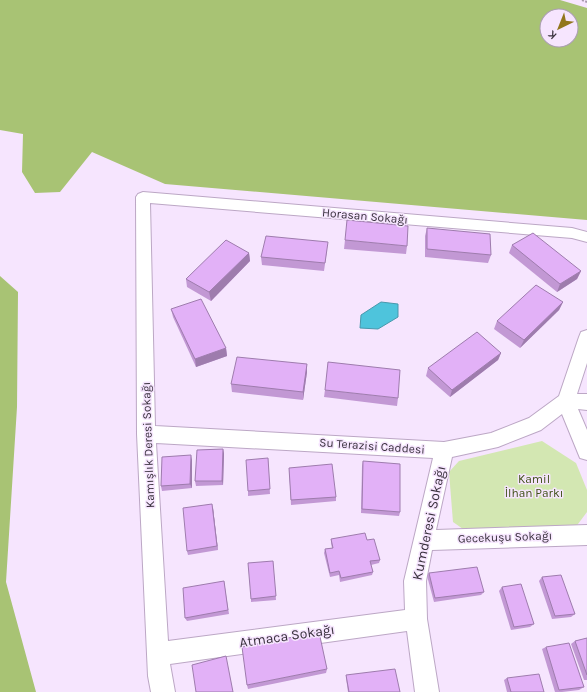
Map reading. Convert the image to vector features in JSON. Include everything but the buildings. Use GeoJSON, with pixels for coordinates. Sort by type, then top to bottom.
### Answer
{"type":"FeatureCollection","features":[{"type":"Feature","properties":{"kind":"street","name":"Horasan Sokağı"},"geometry":{"type":"LineString","coordinates":[[143,197],[572,234],[587,237]]}},
{"type":"Feature","properties":{"kind":"street","name":"Kamışlık Deresi Sokağı"},"geometry":{"type":"LineString","coordinates":[[143,197],[146,434],[159,676],[163,692]]}},
{"type":"Feature","properties":{"kind":"street"},"geometry":{"type":"LineString","coordinates":[[587,337],[566,401],[587,452]]}},
{"type":"Feature","properties":{"kind":"street","name":"Su Terazisi Caddesi"},"geometry":{"type":"LineString","coordinates":[[146,434],[444,450],[491,441],[535,424],[566,401]]}},
{"type":"Feature","properties":{"kind":"street"},"geometry":{"type":"LineString","coordinates":[[566,401],[587,402]]}},
{"type":"Feature","properties":{"kind":"street","name":"Kumderesi Sokağı"},"geometry":{"type":"LineString","coordinates":[[426,692],[416,619],[415,581],[444,450]]}},
{"type":"Feature","properties":{"kind":"street","name":"Gecekuşu Sokağı"},"geometry":{"type":"LineString","coordinates":[[423,540],[587,535]]}},
{"type":"Feature","properties":{"kind":"street","name":"Atmaca Sokağı"},"geometry":{"type":"LineString","coordinates":[[158,654],[416,619]]}},
{"type":"Feature","properties":{"kind":"path"},"geometry":{"type":"LineString","coordinates":[[582,0],[587,2]]}},
{"type":"Feature","properties":{"kind":"green space"},"geometry":{"type":"Polygon","coordinates":[[[0,0],[560,0],[587,8],[587,220],[165,184],[92,152],[60,192],[35,193],[22,172],[23,134],[0,130],[0,0]]]}},
{"type":"Feature","properties":{"kind":"green space"},"geometry":{"type":"Polygon","coordinates":[[[0,276],[18,292],[17,407],[6,582],[36,692],[0,692],[0,276]]]}},
{"type":"Feature","properties":{"kind":"green space","name":"Kamil İlhan Parkı"},"geometry":{"type":"Polygon","coordinates":[[[542,441],[576,463],[587,490],[587,512],[575,528],[463,529],[453,522],[449,472],[459,461],[542,441]]]}},
{"type":"Feature","properties":{"kind":"water"},"geometry":{"type":"Polygon","coordinates":[[[381,302],[398,304],[398,317],[378,329],[360,328],[361,315],[381,302]]]}}]}
